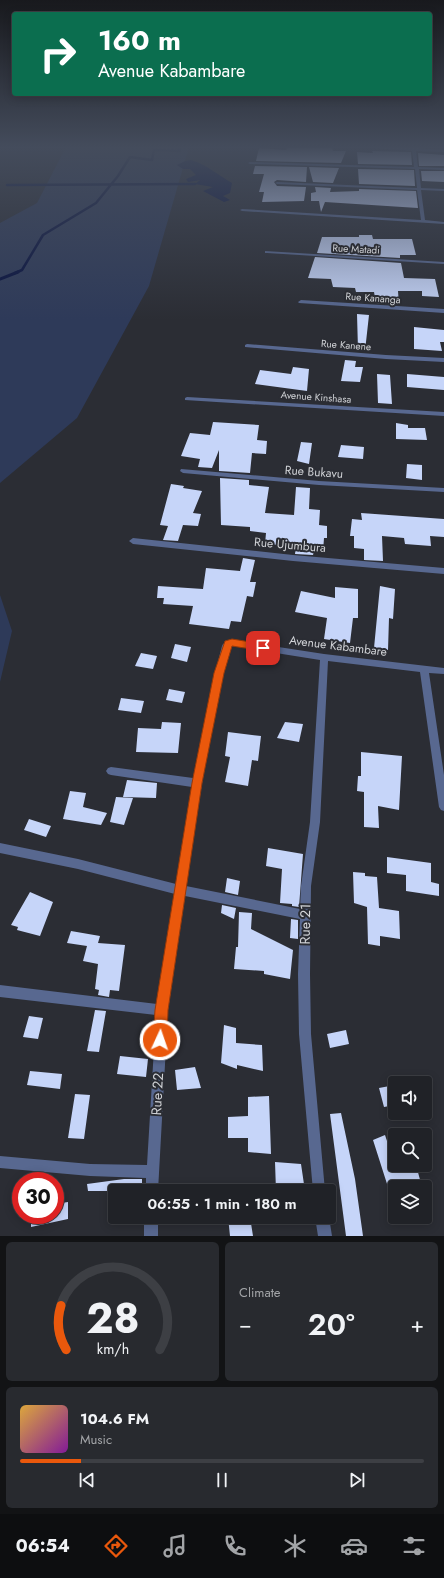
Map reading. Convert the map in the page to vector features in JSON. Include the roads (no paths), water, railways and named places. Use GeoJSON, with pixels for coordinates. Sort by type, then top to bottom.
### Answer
{"type":"FeatureCollection","features":[{"type":"Feature","properties":{"kind":"street"},"geometry":{"type":"LineString","coordinates":[[421,205],[423,222]]}},
{"type":"Feature","properties":{"kind":"street"},"geometry":{"type":"LineString","coordinates":[[242,210],[444,223]]}},
{"type":"Feature","properties":{"kind":"street","name":"Rue Matadi"},"geometry":{"type":"LineString","coordinates":[[267,252],[444,263]]}},
{"type":"Feature","properties":{"kind":"street","name":"Rue Kananga"},"geometry":{"type":"LineString","coordinates":[[301,302],[444,311]]}},
{"type":"Feature","properties":{"kind":"street","name":"Rue Kanene"},"geometry":{"type":"LineString","coordinates":[[247,346],[444,360]]}},
{"type":"Feature","properties":{"kind":"street","name":"Avenue Kinshasa"},"geometry":{"type":"LineString","coordinates":[[187,399],[444,414]]}},
{"type":"Feature","properties":{"kind":"street","name":"Rue Bukavu"},"geometry":{"type":"LineString","coordinates":[[183,471],[318,484],[444,490]]}},
{"type":"Feature","properties":{"kind":"street","name":"Rue Ujumbura"},"geometry":{"type":"LineString","coordinates":[[133,541],[293,558],[444,571]]}},
{"type":"Feature","properties":{"kind":"street","name":"Avenue Kabambare"},"geometry":{"type":"LineString","coordinates":[[229,644],[232,642],[324,657],[444,671]]}},
{"type":"Feature","properties":{"kind":"street","name":"Rue 22"},"geometry":{"type":"LineString","coordinates":[[152,1184],[162,1010],[197,783],[219,673],[229,644]]}},
{"type":"Feature","properties":{"kind":"street","name":"Rue 21"},"geometry":{"type":"LineString","coordinates":[[318,1184],[305,1034],[306,886],[315,822],[324,657]]}},
{"type":"Feature","properties":{"kind":"street"},"geometry":{"type":"LineString","coordinates":[[424,668],[444,807]]}},
{"type":"Feature","properties":{"kind":"street"},"geometry":{"type":"LineString","coordinates":[[111,771],[197,783]]}},
{"type":"Feature","properties":{"kind":"street"},"geometry":{"type":"LineString","coordinates":[[0,848],[78,864],[181,890],[306,915]]}},
{"type":"Feature","properties":{"kind":"street"},"geometry":{"type":"LineString","coordinates":[[0,991],[162,1010]]}},
{"type":"Feature","properties":{"kind":"street"},"geometry":{"type":"LineString","coordinates":[[0,1162],[90,1170],[152,1172]]}},
{"type":"Feature","properties":{"kind":"street"},"geometry":{"type":"LineString","coordinates":[[151,1224],[151,1236]]}},
{"type":"Feature","properties":{"kind":"street"},"geometry":{"type":"LineString","coordinates":[[323,1224],[325,1236]]}},
{"type":"Feature","properties":{"kind":"waterway"},"geometry":{"type":"LineString","coordinates":[[15,273],[22,270],[43,235],[93,205]]}},
{"type":"Feature","properties":{"kind":"waterway"},"geometry":{"type":"LineString","coordinates":[[0,279],[18,272]]}}]}
